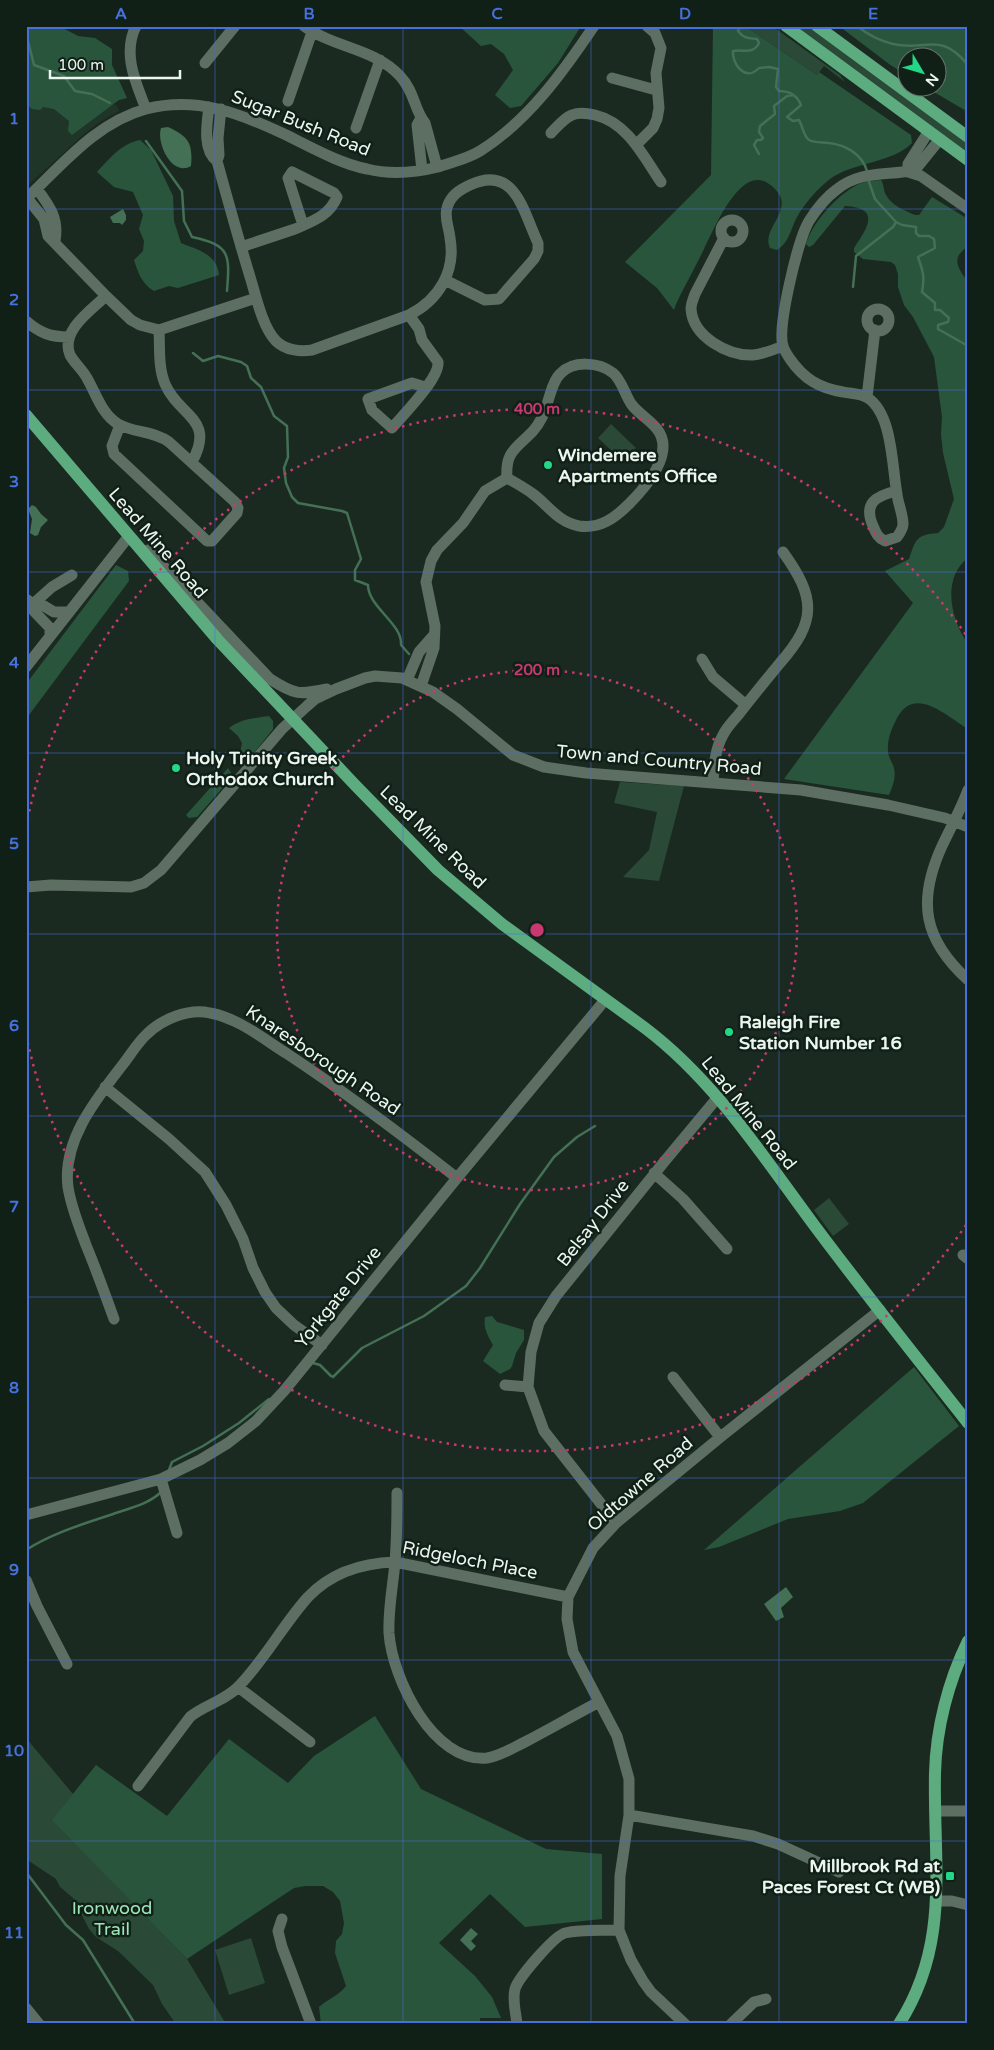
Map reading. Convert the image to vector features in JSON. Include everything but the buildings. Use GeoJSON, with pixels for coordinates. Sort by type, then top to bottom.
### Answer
{"type":"FeatureCollection","features":[{"type":"Feature","properties":{"kind":"main road"},"geometry":{"type":"LineString","coordinates":[[786,26],[968,160]]}},
{"type":"Feature","properties":{"kind":"main road"},"geometry":{"type":"LineString","coordinates":[[817,26],[968,137]]}},
{"type":"Feature","properties":{"kind":"main road","name":"Lead Mine Road"},"geometry":{"type":"LineString","coordinates":[[26,415],[218,640],[293,721],[438,870],[502,924],[668,1046],[718,1097],[968,1422]]}},
{"type":"Feature","properties":{"kind":"main road"},"geometry":{"type":"LineString","coordinates":[[899,2024],[921,1981],[929,1956],[937,1901],[936,1751],[943,1713],[957,1668],[968,1641]]}},
{"type":"Feature","properties":{"kind":"street"},"geometry":{"type":"LineString","coordinates":[[136,26],[130,44],[130,56],[135,80],[146,109]]}},
{"type":"Feature","properties":{"kind":"street"},"geometry":{"type":"LineString","coordinates":[[205,63],[234,26]]}},
{"type":"Feature","properties":{"kind":"street","name":"Sugar Bush Road"},"geometry":{"type":"LineString","coordinates":[[27,198],[97,134],[121,119],[146,109],[184,105],[221,109],[254,120],[356,167],[393,173],[437,167],[479,152],[510,128],[571,60],[594,26]]}},
{"type":"Feature","properties":{"kind":"street"},"geometry":{"type":"LineString","coordinates":[[636,145],[648,134],[657,120],[659,108],[656,74],[661,48],[655,33],[647,26]]}},
{"type":"Feature","properties":{"kind":"street"},"geometry":{"type":"LineString","coordinates":[[288,101],[308,29],[380,60],[396,72],[409,87],[425,124],[437,167]]}},
{"type":"Feature","properties":{"kind":"street"},"geometry":{"type":"LineString","coordinates":[[356,128],[380,60]]}},
{"type":"Feature","properties":{"kind":"street"},"geometry":{"type":"LineString","coordinates":[[612,78],[656,90]]}},
{"type":"Feature","properties":{"kind":"street"},"geometry":{"type":"LineString","coordinates":[[209,107],[213,138],[220,155],[217,161],[241,247],[256,298],[275,340],[288,348],[304,351],[312,350],[409,315],[432,300],[445,280],[451,258],[450,236],[446,219],[446,208],[450,199],[458,190],[481,180],[493,179],[504,182],[516,195],[538,243],[538,251],[534,259],[499,299],[493,301],[486,300],[445,280]]}},
{"type":"Feature","properties":{"kind":"street"},"geometry":{"type":"LineString","coordinates":[[213,138],[221,109]]}},
{"type":"Feature","properties":{"kind":"street"},"geometry":{"type":"LineString","coordinates":[[551,132],[570,115],[588,113],[598,116],[620,127],[636,145],[661,182]]}},
{"type":"Feature","properties":{"kind":"street"},"geometry":{"type":"LineString","coordinates":[[421,118],[417,126],[422,170]]}},
{"type":"Feature","properties":{"kind":"street"},"geometry":{"type":"LineString","coordinates":[[908,172],[908,164],[934,135]]}},
{"type":"Feature","properties":{"kind":"street"},"geometry":{"type":"LineString","coordinates":[[241,247],[303,225],[329,212],[337,197],[334,193],[292,172],[288,178],[303,225]]}},
{"type":"Feature","properties":{"kind":"street"},"geometry":{"type":"LineString","coordinates":[[896,491],[887,430],[878,410],[867,397],[828,389],[808,380],[790,359],[783,346],[782,329],[798,250],[808,222],[815,212],[836,190],[858,177],[870,174],[908,172],[921,176],[968,210]]}},
{"type":"Feature","properties":{"kind":"street"},"geometry":{"type":"LineString","coordinates":[[37,189],[54,214],[57,232],[55,241]]}},
{"type":"Feature","properties":{"kind":"street"},"geometry":{"type":"LineString","coordinates":[[27,198],[44,218],[48,236],[55,241],[130,320],[140,326],[160,330],[256,298]]}},
{"type":"Feature","properties":{"kind":"street"},"geometry":{"type":"LineString","coordinates":[[724,238],[692,304],[691,310],[697,326],[712,342],[734,352],[753,355],[783,346]]}},
{"type":"Feature","properties":{"kind":"street"},"geometry":{"type":"LineString","coordinates":[[106,296],[78,323],[69,337],[67,345],[70,354],[88,378],[102,408],[109,416],[120,425],[161,436],[235,502],[238,508],[234,517],[212,541],[207,540],[114,454],[112,446],[120,425]]}},
{"type":"Feature","properties":{"kind":"street"},"geometry":{"type":"LineString","coordinates":[[409,315],[419,330],[422,340],[438,362],[437,373],[392,428],[372,410],[368,399],[412,383],[425,387]]}},
{"type":"Feature","properties":{"kind":"street"},"geometry":{"type":"LineString","coordinates":[[26,321],[45,334],[55,337],[69,337]]}},
{"type":"Feature","properties":{"kind":"street"},"geometry":{"type":"LineString","coordinates":[[160,330],[160,358],[165,383],[170,394],[192,416],[198,426],[200,437],[198,450],[192,462]]}},
{"type":"Feature","properties":{"kind":"street"},"geometry":{"type":"LineString","coordinates":[[867,397],[875,330]]}},
{"type":"Feature","properties":{"kind":"street"},"geometry":{"type":"LineString","coordinates":[[582,364],[592,365],[613,373],[633,406],[657,429],[662,438],[660,462],[647,484],[622,512],[602,524],[580,526],[559,518],[533,493],[507,478],[508,460],[512,451],[539,423],[554,382],[560,373],[570,367],[582,364]]}},
{"type":"Feature","properties":{"kind":"street"},"geometry":{"type":"LineString","coordinates":[[421,686],[434,648],[435,626],[426,582],[431,561],[438,550],[463,523],[485,491],[507,478]]}},
{"type":"Feature","properties":{"kind":"street"},"geometry":{"type":"LineString","coordinates":[[110,515],[159,561],[270,679],[288,691],[304,694],[348,684]]}},
{"type":"Feature","properties":{"kind":"street"},"geometry":{"type":"LineString","coordinates":[[26,667],[67,612],[129,536]]}},
{"type":"Feature","properties":{"kind":"street"},"geometry":{"type":"LineString","coordinates":[[713,783],[715,758],[718,744],[723,734],[795,646],[806,626],[808,606],[804,591],[799,576],[783,552]]}},
{"type":"Feature","properties":{"kind":"street"},"geometry":{"type":"LineString","coordinates":[[29,601],[72,575]]}},
{"type":"Feature","properties":{"kind":"street"},"geometry":{"type":"LineString","coordinates":[[29,601],[39,602],[54,612],[67,612]]}},
{"type":"Feature","properties":{"kind":"street"},"geometry":{"type":"LineString","coordinates":[[29,601],[32,609],[50,628],[50,636]]}},
{"type":"Feature","properties":{"kind":"street"},"geometry":{"type":"LineString","coordinates":[[407,680],[419,652],[434,635]]}},
{"type":"Feature","properties":{"kind":"street"},"geometry":{"type":"LineString","coordinates":[[702,659],[712,676],[746,705]]}},
{"type":"Feature","properties":{"kind":"street","name":"Town and Country Road"},"geometry":{"type":"LineString","coordinates":[[26,887],[51,885],[131,887],[144,883],[161,870],[282,729],[315,700],[348,684],[375,676],[391,676],[421,686],[451,704],[513,755],[555,770],[801,790],[888,805],[954,821],[968,827]]}},
{"type":"Feature","properties":{"kind":"street"},"geometry":{"type":"LineString","coordinates":[[968,790],[929,881],[927,903],[934,938],[944,955],[968,980]]}},
{"type":"Feature","properties":{"kind":"street","name":"Yorkgate Drive"},"geometry":{"type":"LineString","coordinates":[[26,1516],[161,1479],[200,1460],[228,1443],[256,1421],[284,1391],[456,1178],[605,1000]]}},
{"type":"Feature","properties":{"kind":"street","name":"Knaresborough Road"},"geometry":{"type":"LineString","coordinates":[[114,1319],[75,1215],[68,1187],[68,1165],[74,1142],[87,1114],[105,1087],[148,1033],[170,1019],[188,1013],[208,1012],[228,1018],[247,1027],[401,1134],[456,1178]]}},
{"type":"Feature","properties":{"kind":"street"},"geometry":{"type":"LineString","coordinates":[[105,1087],[205,1172],[226,1205],[243,1239],[253,1268],[265,1292],[282,1313],[322,1345]]}},
{"type":"Feature","properties":{"kind":"street","name":"Belsay Drive"},"geometry":{"type":"LineString","coordinates":[[616,1523],[544,1431],[528,1386],[531,1352],[539,1324],[556,1296],[654,1173],[718,1097]]}},
{"type":"Feature","properties":{"kind":"street"},"geometry":{"type":"LineString","coordinates":[[654,1173],[684,1199],[728,1249]]}},
{"type":"Feature","properties":{"kind":"street","name":"Oldtowne Road"},"geometry":{"type":"LineString","coordinates":[[685,2024],[651,1992],[643,1981],[631,1960],[619,1930],[620,1876],[629,1816],[629,1779],[617,1736],[573,1652],[567,1619],[568,1597],[593,1548],[616,1523],[720,1437],[880,1310]]}},
{"type":"Feature","properties":{"kind":"street"},"geometry":{"type":"LineString","coordinates":[[673,1377],[720,1437]]}},
{"type":"Feature","properties":{"kind":"street"},"geometry":{"type":"LineString","coordinates":[[505,1385],[528,1386]]}},
{"type":"Feature","properties":{"kind":"street"},"geometry":{"type":"LineString","coordinates":[[161,1479],[177,1533]]}},
{"type":"Feature","properties":{"kind":"street"},"geometry":{"type":"LineString","coordinates":[[397,1493],[395,1562],[389,1612],[389,1634],[392,1651],[410,1698],[420,1717],[440,1740],[463,1754],[475,1758],[498,1756],[599,1702]]}},
{"type":"Feature","properties":{"kind":"street","name":"Ridgeloch Place"},"geometry":{"type":"LineString","coordinates":[[138,1786],[190,1717],[195,1712],[212,1705],[238,1687],[316,1589],[346,1571],[380,1562],[395,1562],[568,1597]]}},
{"type":"Feature","properties":{"kind":"street"},"geometry":{"type":"LineString","coordinates":[[26,1580],[37,1606],[67,1664]]}},
{"type":"Feature","properties":{"kind":"street"},"geometry":{"type":"LineString","coordinates":[[238,1687],[310,1742]]}},
{"type":"Feature","properties":{"kind":"street"},"geometry":{"type":"LineString","coordinates":[[935,1811],[968,1811]]}},
{"type":"Feature","properties":{"kind":"street"},"geometry":{"type":"LineString","coordinates":[[629,1816],[753,1836],[778,1844],[839,1872]]}},
{"type":"Feature","properties":{"kind":"street"},"geometry":{"type":"LineString","coordinates":[[937,1901],[952,1901],[968,1905]]}},
{"type":"Feature","properties":{"kind":"street"},"geometry":{"type":"LineString","coordinates":[[282,1919],[278,1930],[282,1946],[310,2024]]}},
{"type":"Feature","properties":{"kind":"street"},"geometry":{"type":"LineString","coordinates":[[517,2024],[514,2002],[516,1986],[558,1936],[570,1932],[619,1930]]}},
{"type":"Feature","properties":{"kind":"street"},"geometry":{"type":"LineString","coordinates":[[731,2024],[754,2002],[766,1999]]}},
{"type":"Feature","properties":{"kind":"street"},"geometry":{"type":"LineString","coordinates":[[26,2008],[39,2024]]}},
{"type":"Feature","properties":{"kind":"shaded area"},"geometry":{"type":"Polygon","coordinates":[[[26,26],[59,26],[78,36],[95,38],[112,49],[112,65],[127,98],[119,100],[72,135],[68,131],[69,121],[54,109],[43,107],[40,110],[32,109],[26,104],[26,26]]]}},
{"type":"Feature","properties":{"kind":"shaded area"},"geometry":{"type":"Polygon","coordinates":[[[459,26],[581,26],[558,63],[521,106],[510,108],[495,95],[513,70],[504,54],[491,44],[481,46],[459,26]]]}},
{"type":"Feature","properties":{"kind":"shaded area"},"geometry":{"type":"Polygon","coordinates":[[[713,26],[745,26],[817,75],[819,72],[911,135],[912,143],[894,155],[839,173],[830,179],[804,207],[787,239],[777,250],[770,248],[768,241],[771,229],[782,205],[781,198],[769,184],[758,180],[748,183],[738,191],[721,215],[674,310],[657,288],[625,262],[711,175],[713,26]]]}},
{"type":"Feature","properties":{"kind":"shaded area"},"geometry":{"type":"Polygon","coordinates":[[[839,26],[945,26],[953,29],[964,29],[968,33],[968,112],[944,98],[946,98],[946,48],[896,48],[896,69],[839,26]]]}},
{"type":"Feature","properties":{"kind":"shaded area"},"geometry":{"type":"Polygon","coordinates":[[[26,33],[101,98],[117,106],[119,111],[101,121],[83,135],[26,187],[26,33]]]}},
{"type":"Feature","properties":{"kind":"shaded area"},"geometry":{"type":"Polygon","coordinates":[[[168,127],[181,134],[188,142],[191,152],[191,166],[178,167],[167,157],[163,150],[160,134],[161,128],[168,127]]]}},
{"type":"Feature","properties":{"kind":"shaded area"},"geometry":{"type":"Polygon","coordinates":[[[140,140],[151,150],[173,196],[174,221],[181,243],[211,257],[215,262],[219,275],[178,288],[169,286],[154,291],[141,278],[134,260],[143,251],[144,241],[139,229],[143,215],[133,192],[114,187],[97,172],[127,144],[140,140]]]}},
{"type":"Feature","properties":{"kind":"shaded area"},"geometry":{"type":"Polygon","coordinates":[[[881,180],[889,199],[895,205],[915,215],[919,215],[932,197],[968,219],[968,246],[957,259],[959,268],[968,283],[968,558],[960,566],[954,577],[951,600],[957,624],[968,644],[968,729],[931,706],[913,704],[904,708],[895,722],[888,742],[888,753],[895,773],[889,795],[784,779],[913,603],[885,571],[909,559],[918,539],[926,535],[938,533],[944,527],[954,499],[943,453],[942,417],[934,357],[913,317],[904,305],[898,287],[898,274],[895,265],[891,262],[863,259],[854,252],[854,248],[867,226],[868,215],[857,208],[845,206],[813,245],[809,247],[806,244],[814,227],[826,210],[841,196],[860,184],[881,180]]]}},
{"type":"Feature","properties":{"kind":"shaded area"},"geometry":{"type":"Polygon","coordinates":[[[123,209],[126,220],[122,225],[120,223],[113,223],[110,217],[123,209]]]}},
{"type":"Feature","properties":{"kind":"shaded area"},"geometry":{"type":"Polygon","coordinates":[[[32,505],[48,520],[41,527],[38,535],[35,536],[30,533],[32,519],[28,509],[32,505]]]}},
{"type":"Feature","properties":{"kind":"shaded area"},"geometry":{"type":"Polygon","coordinates":[[[116,565],[128,571],[129,581],[26,719],[26,684],[116,565]]]}},
{"type":"Feature","properties":{"kind":"shaded area"},"geometry":{"type":"Polygon","coordinates":[[[269,716],[273,721],[273,729],[247,762],[242,765],[238,763],[242,743],[238,736],[229,728],[253,718],[269,716]]]}},
{"type":"Feature","properties":{"kind":"shaded area"},"geometry":{"type":"Polygon","coordinates":[[[228,768],[233,776],[197,817],[189,818],[186,815],[228,768]]]}},
{"type":"Feature","properties":{"kind":"shaded area"},"geometry":{"type":"Polygon","coordinates":[[[492,1316],[497,1322],[524,1330],[524,1340],[516,1353],[512,1366],[500,1374],[483,1361],[493,1345],[485,1328],[485,1317],[492,1316]]]}},
{"type":"Feature","properties":{"kind":"shaded area"},"geometry":{"type":"Polygon","coordinates":[[[914,1367],[959,1426],[863,1503],[840,1511],[788,1519],[719,1547],[704,1550],[914,1367]]]}},
{"type":"Feature","properties":{"kind":"shaded area"},"geometry":{"type":"Polygon","coordinates":[[[786,1587],[793,1597],[781,1608],[784,1617],[776,1621],[764,1604],[786,1587]]]}},
{"type":"Feature","properties":{"kind":"shaded area"},"geometry":{"type":"Polygon","coordinates":[[[375,1716],[421,1789],[546,1849],[602,1854],[602,1919],[525,1927],[490,1894],[439,1943],[475,1976],[492,1997],[501,2018],[480,2018],[480,2024],[321,2024],[319,2007],[346,1986],[335,1953],[336,1941],[342,1934],[344,1923],[340,1901],[333,1892],[323,1886],[294,1888],[187,1959],[52,1820],[96,1765],[167,1816],[229,1739],[288,1783],[314,1756],[375,1716]]]}},
{"type":"Feature","properties":{"kind":"shaded area"},"geometry":{"type":"Polygon","coordinates":[[[471,1928],[478,1934],[471,1941],[476,1946],[471,1951],[460,1940],[471,1928]]]}},
{"type":"Feature","properties":{"kind":"green space"},"geometry":{"type":"Polygon","coordinates":[[[745,26],[772,26],[840,75],[845,82],[824,66],[817,75],[745,26]]]}},
{"type":"Feature","properties":{"kind":"green space"},"geometry":{"type":"Polygon","coordinates":[[[794,26],[808,26],[896,90],[896,98],[906,98],[968,143],[968,154],[794,26]]]}},
{"type":"Feature","properties":{"kind":"green space"},"geometry":{"type":"Polygon","coordinates":[[[611,424],[636,448],[623,461],[598,438],[611,424]]]}},
{"type":"Feature","properties":{"kind":"green space"},"geometry":{"type":"Polygon","coordinates":[[[620,782],[684,786],[659,881],[623,877],[649,850],[657,812],[614,803],[620,782]]]}},
{"type":"Feature","properties":{"kind":"green space"},"geometry":{"type":"Polygon","coordinates":[[[829,1198],[849,1224],[833,1236],[814,1210],[829,1198]]]}},
{"type":"Feature","properties":{"kind":"green space","name":"Ironwood Trail"},"geometry":{"type":"Polygon","coordinates":[[[26,1738],[73,1794],[53,1820],[187,1959],[226,2024],[176,2024],[162,2004],[153,1985],[118,1951],[96,1937],[89,1929],[73,1898],[60,1887],[56,1879],[26,1859],[26,1738]]]}},
{"type":"Feature","properties":{"kind":"green space"},"geometry":{"type":"Polygon","coordinates":[[[251,1938],[265,1983],[229,1995],[215,1950],[251,1938]]]}},
{"type":"Feature","properties":{"kind":"waterway"},"geometry":{"type":"LineString","coordinates":[[740,26],[738,31],[740,34],[747,38],[757,39],[759,43],[757,47],[751,50],[733,51],[737,66],[749,73],[759,68],[769,67],[778,69],[776,87],[779,91],[792,94],[801,105],[787,117],[793,121],[799,120],[809,140],[835,144],[852,151],[865,165],[867,171]]}},
{"type":"Feature","properties":{"kind":"waterway"},"geometry":{"type":"LineString","coordinates":[[857,26],[874,37],[893,44],[905,46],[932,44],[949,48],[958,54],[968,65]]}},
{"type":"Feature","properties":{"kind":"waterway"},"geometry":{"type":"LineString","coordinates":[[26,33],[34,65],[64,76],[75,91],[92,94],[110,103]]}},
{"type":"Feature","properties":{"kind":"waterway"},"geometry":{"type":"LineString","coordinates":[[759,154],[754,145],[757,140],[763,138],[759,132],[760,126],[775,114],[774,106],[787,96],[793,95]]}},
{"type":"Feature","properties":{"kind":"waterway"},"geometry":{"type":"LineString","coordinates":[[146,141],[182,191],[184,221],[192,237],[214,244],[225,253],[228,268],[227,291]]}},
{"type":"Feature","properties":{"kind":"waterway"},"geometry":{"type":"LineString","coordinates":[[868,179],[875,199],[896,222],[916,227],[916,233],[919,236],[929,236],[934,239],[935,248],[918,257],[923,274],[922,292],[935,303],[935,310],[940,310],[949,318],[948,322],[938,325],[938,329],[968,346]]}},
{"type":"Feature","properties":{"kind":"waterway"},"geometry":{"type":"LineString","coordinates":[[853,287],[856,256],[893,227],[896,222]]}},
{"type":"Feature","properties":{"kind":"waterway"},"geometry":{"type":"LineString","coordinates":[[193,353],[203,361],[218,356],[241,362],[247,366],[251,378],[261,387],[274,416],[287,426],[288,457],[284,468],[286,483],[292,497],[298,503],[347,513],[361,559],[355,570],[355,580],[368,585],[373,601],[397,630],[401,645],[409,654]]}},
{"type":"Feature","properties":{"kind":"waterway"},"geometry":{"type":"LineString","coordinates":[[313,1363],[320,1365],[333,1377],[362,1348],[424,1316],[466,1286],[480,1268],[520,1204],[554,1157],[577,1137],[595,1126]]}},
{"type":"Feature","properties":{"kind":"waterway"},"geometry":{"type":"LineString","coordinates":[[169,1470],[172,1462],[203,1446],[239,1423],[269,1399]]}},
{"type":"Feature","properties":{"kind":"waterway"},"geometry":{"type":"LineString","coordinates":[[26,1550],[59,1533],[141,1504],[160,1493]]}},
{"type":"Feature","properties":{"kind":"waterway"},"geometry":{"type":"LineString","coordinates":[[26,1872],[66,1925],[83,1940],[135,2024]]}},
{"type":"Feature","properties":{"kind":"place","name":"Windemere Apartments Office"},"geometry":{"type":"Point","coordinates":[548,465]}},
{"type":"Feature","properties":{"kind":"place","name":"Holy Trinity Greek Orthodox Church"},"geometry":{"type":"Point","coordinates":[176,768]}},
{"type":"Feature","properties":{"kind":"place","name":"Raleigh Fire Station Number 16"},"geometry":{"type":"Point","coordinates":[729,1032]}},
{"type":"Feature","properties":{"kind":"place","name":"Millbrook Rd at Paces Forest Ct (WB)"},"geometry":{"type":"Point","coordinates":[950,1876]}}]}
